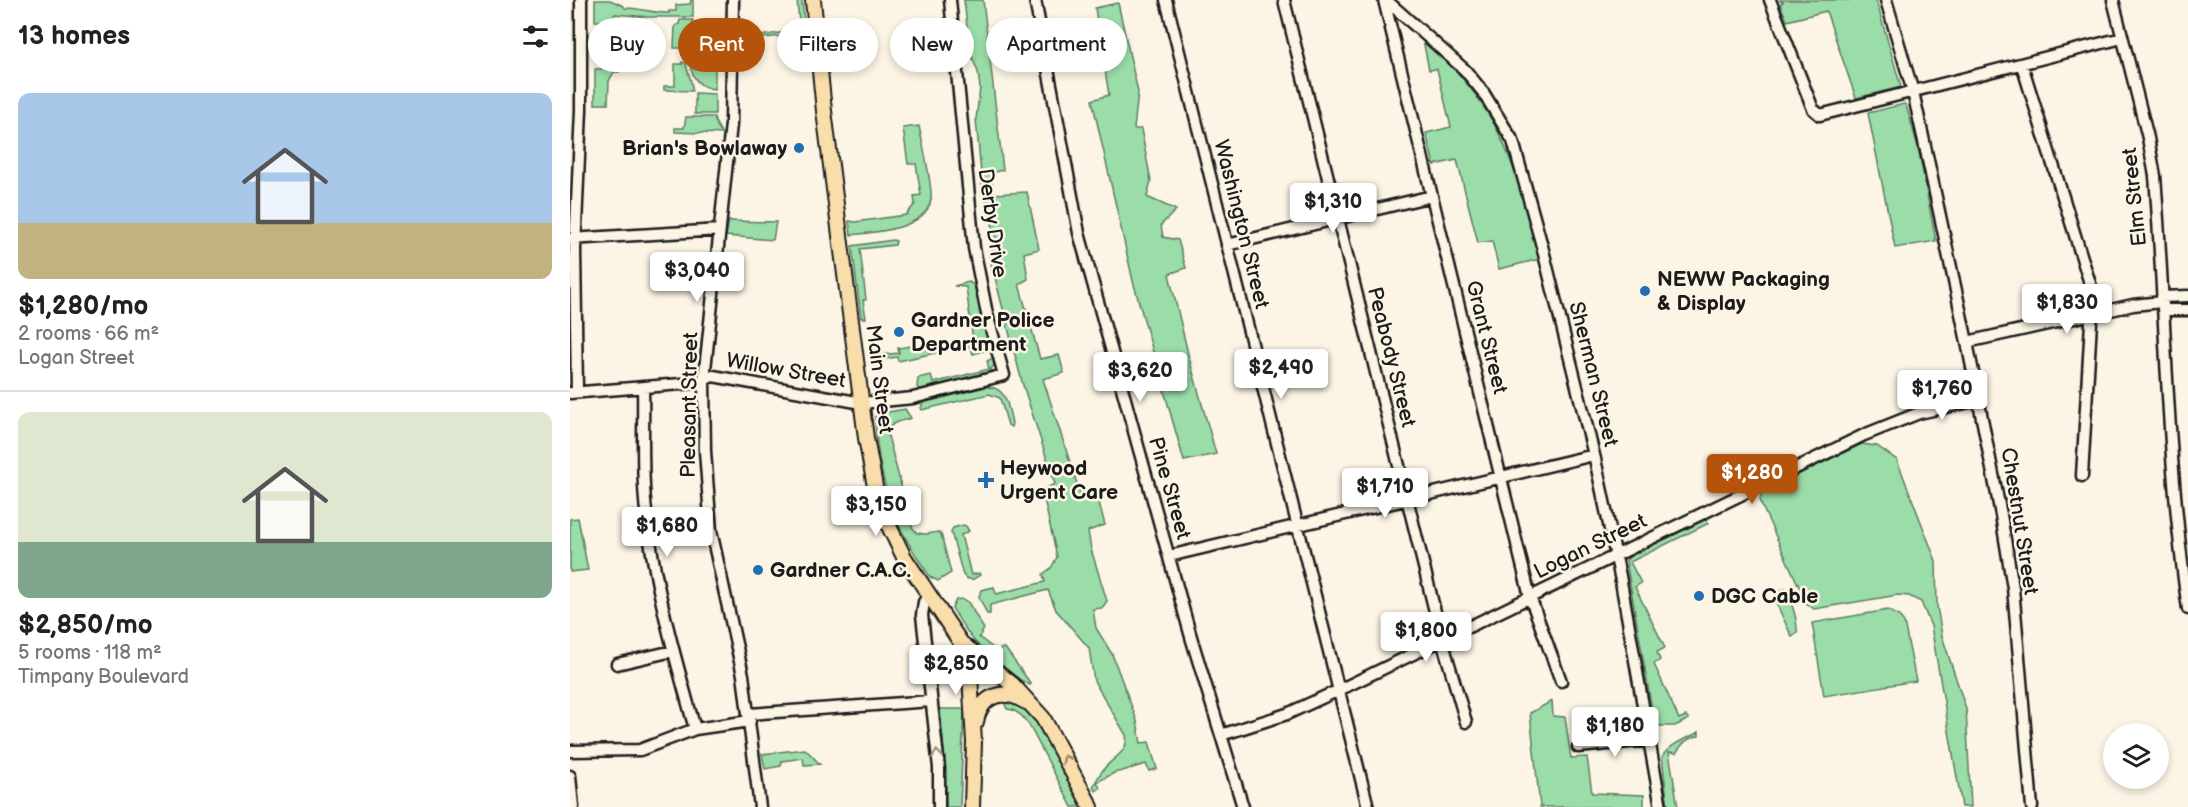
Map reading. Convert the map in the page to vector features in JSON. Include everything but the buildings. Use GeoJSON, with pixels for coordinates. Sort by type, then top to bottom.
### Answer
{"type":"FeatureCollection","features":[{"type":"Feature","properties":{"kind":"main road","name":"Main Street"},"geometry":{"type":"LineString","coordinates":[[813,0],[824,111],[870,466],[884,516],[894,539],[929,597],[962,643],[1013,685],[1035,707],[1051,730],[1091,807]]}},
{"type":"Feature","properties":{"kind":"main road"},"geometry":{"type":"LineString","coordinates":[[962,643],[970,675],[974,742]]}},
{"type":"Feature","properties":{"kind":"main road"},"geometry":{"type":"LineString","coordinates":[[972,807],[977,713],[989,698],[1006,694],[1019,697],[1035,707]]}},
{"type":"Feature","properties":{"kind":"street"},"geometry":{"type":"LineString","coordinates":[[574,392],[573,238],[581,110],[581,0]]}},
{"type":"Feature","properties":{"kind":"street","name":"Pleasant Street"},"geometry":{"type":"LineString","coordinates":[[734,0],[731,119],[704,379],[706,467],[711,531],[743,675],[760,807]]}},
{"type":"Feature","properties":{"kind":"street","name":"Derby Drive"},"geometry":{"type":"LineString","coordinates":[[862,403],[914,398],[1004,375],[987,314],[974,248],[950,0]]}},
{"type":"Feature","properties":{"kind":"street","name":"Pine Street"},"geometry":{"type":"LineString","coordinates":[[1035,0],[1079,233],[1168,556],[1243,807]]}},
{"type":"Feature","properties":{"kind":"street","name":"Washington Street"},"geometry":{"type":"LineString","coordinates":[[1166,0],[1368,807]]}},
{"type":"Feature","properties":{"kind":"street","name":"Peabody Street"},"geometry":{"type":"LineString","coordinates":[[1284,0],[1442,640],[1466,722]]}},
{"type":"Feature","properties":{"kind":"street","name":"Grant Street"},"geometry":{"type":"LineString","coordinates":[[1385,0],[1530,597],[1561,681]]}},
{"type":"Feature","properties":{"kind":"street","name":"Sherman Street"},"geometry":{"type":"LineString","coordinates":[[1385,0],[1465,70],[1483,92],[1513,141],[1548,268],[1594,454],[1616,555],[1661,807]]}},
{"type":"Feature","properties":{"kind":"street"},"geometry":{"type":"LineString","coordinates":[[1770,0],[1813,109],[1823,115],[2122,38]]}},
{"type":"Feature","properties":{"kind":"street","name":"Chestnut Street"},"geometry":{"type":"LineString","coordinates":[[1886,0],[1912,92],[1967,342],[2011,571],[2032,807]]}},
{"type":"Feature","properties":{"kind":"street","name":"Elm Street"},"geometry":{"type":"LineString","coordinates":[[2113,0],[2154,163],[2176,512],[2188,609]]}},
{"type":"Feature","properties":{"kind":"street"},"geometry":{"type":"LineString","coordinates":[[2022,65],[2097,306],[2091,322],[2082,476]]}},
{"type":"Feature","properties":{"kind":"street"},"geometry":{"type":"LineString","coordinates":[[1227,244],[1432,196]]}},
{"type":"Feature","properties":{"kind":"street"},"geometry":{"type":"LineString","coordinates":[[573,238],[720,230]]}},
{"type":"Feature","properties":{"kind":"street"},"geometry":{"type":"LineString","coordinates":[[1967,342],[2133,305],[2162,303],[2188,296]]}},
{"type":"Feature","properties":{"kind":"street"},"geometry":{"type":"LineString","coordinates":[[2162,303],[2188,310]]}},
{"type":"Feature","properties":{"kind":"street","name":"Willow Street"},"geometry":{"type":"LineString","coordinates":[[574,392],[694,382],[720,377],[862,403]]}},
{"type":"Feature","properties":{"kind":"street"},"geometry":{"type":"LineString","coordinates":[[643,387],[646,512],[656,576],[673,651],[695,729]]}},
{"type":"Feature","properties":{"kind":"street","name":"Logan Street"},"geometry":{"type":"LineString","coordinates":[[1221,735],[1287,714],[1339,690],[1878,429],[1938,407],[1979,400]]}},
{"type":"Feature","properties":{"kind":"street"},"geometry":{"type":"LineString","coordinates":[[1168,556],[1594,454]]}},
{"type":"Feature","properties":{"kind":"street"},"geometry":{"type":"LineString","coordinates":[[929,597],[924,602],[922,615],[939,768],[939,807]]}},
{"type":"Feature","properties":{"kind":"street"},"geometry":{"type":"LineString","coordinates":[[617,664],[673,651]]}},
{"type":"Feature","properties":{"kind":"street"},"geometry":{"type":"LineString","coordinates":[[570,752],[639,750],[695,729],[749,717],[931,701]]}},
{"type":"Feature","properties":{"kind":"street"},"geometry":{"type":"LineString","coordinates":[[1578,747],[1649,740]]}},
{"type":"Feature","properties":{"kind":"street"},"geometry":{"type":"LineString","coordinates":[[570,776],[573,807]]}},
{"type":"Feature","properties":{"kind":"green space"},"geometry":{"type":"Polygon","coordinates":[[[595,0],[610,0],[625,8],[669,13],[669,11],[676,11],[676,5],[690,4],[693,0],[693,17],[615,14],[613,18],[595,18],[595,0]]]}},
{"type":"Feature","properties":{"kind":"green space"},"geometry":{"type":"Polygon","coordinates":[[[797,0],[802,0],[804,18],[799,18],[797,0]]]}},
{"type":"Feature","properties":{"kind":"green space"},"geometry":{"type":"Polygon","coordinates":[[[964,0],[983,0],[986,26],[986,72],[991,72],[1003,170],[990,173],[994,194],[1027,192],[1039,249],[1024,253],[1028,279],[1019,284],[1040,359],[1059,355],[1064,373],[1043,379],[1081,496],[1097,495],[1105,525],[1088,531],[1091,549],[1107,601],[1102,608],[1093,609],[1096,628],[1112,654],[1137,721],[1141,743],[1149,742],[1157,769],[1149,771],[1146,764],[1116,772],[1097,782],[1100,788],[1096,791],[1093,787],[1099,776],[1106,766],[1123,751],[1126,735],[1094,681],[1089,648],[1056,610],[1048,590],[990,605],[990,614],[987,614],[979,597],[981,590],[994,587],[996,594],[1045,582],[1043,574],[1051,568],[1057,557],[1042,490],[1055,484],[1022,382],[989,255],[997,243],[982,184],[976,119],[980,88],[974,62],[974,18],[966,18],[964,0]]]}},
{"type":"Feature","properties":{"kind":"green space"},"geometry":{"type":"Polygon","coordinates":[[[1779,0],[1876,0],[1901,87],[1856,98],[1826,11],[1787,21],[1780,4],[1783,2],[1779,0]]]}},
{"type":"Feature","properties":{"kind":"green space"},"geometry":{"type":"Polygon","coordinates":[[[1118,3],[1121,18],[1097,18],[1095,8],[1118,3]]]}},
{"type":"Feature","properties":{"kind":"green space"},"geometry":{"type":"Polygon","coordinates":[[[678,24],[678,48],[674,48],[675,26],[678,24]]]}},
{"type":"Feature","properties":{"kind":"green space"},"geometry":{"type":"Polygon","coordinates":[[[777,33],[777,37],[765,38],[765,35],[777,33]]]}},
{"type":"Feature","properties":{"kind":"green space"},"geometry":{"type":"Polygon","coordinates":[[[1423,40],[1471,88],[1488,113],[1513,166],[1540,259],[1499,269],[1492,241],[1478,243],[1457,160],[1434,165],[1426,133],[1451,127],[1437,69],[1429,70],[1423,40]]]}},
{"type":"Feature","properties":{"kind":"green space"},"geometry":{"type":"Polygon","coordinates":[[[1127,43],[1138,92],[1134,129],[1141,129],[1151,181],[1147,197],[1176,210],[1161,225],[1163,237],[1178,240],[1186,268],[1169,274],[1189,358],[1216,454],[1184,461],[1133,281],[1092,100],[1109,95],[1105,72],[1127,72],[1127,43]]]}},
{"type":"Feature","properties":{"kind":"green space"},"geometry":{"type":"Polygon","coordinates":[[[675,64],[678,64],[678,72],[689,72],[692,91],[664,90],[664,86],[675,86],[675,64]]]}},
{"type":"Feature","properties":{"kind":"green space"},"geometry":{"type":"Polygon","coordinates":[[[595,72],[614,72],[609,81],[608,104],[595,104],[595,72]]]}},
{"type":"Feature","properties":{"kind":"green space"},"geometry":{"type":"Polygon","coordinates":[[[715,72],[715,89],[705,87],[692,73],[715,72]]]}},
{"type":"Feature","properties":{"kind":"green space"},"geometry":{"type":"Polygon","coordinates":[[[695,93],[715,94],[715,114],[695,114],[695,93]]]}},
{"type":"Feature","properties":{"kind":"green space"},"geometry":{"type":"Polygon","coordinates":[[[1904,104],[1918,147],[1936,241],[1895,248],[1868,113],[1904,104]]]}},
{"type":"Feature","properties":{"kind":"green space"},"geometry":{"type":"Polygon","coordinates":[[[686,117],[714,117],[722,134],[675,132],[675,128],[684,128],[686,117]]]}},
{"type":"Feature","properties":{"kind":"green space"},"geometry":{"type":"Polygon","coordinates":[[[919,126],[930,185],[931,200],[927,210],[919,218],[897,228],[851,235],[849,221],[906,215],[915,204],[914,196],[921,195],[916,164],[908,164],[903,128],[919,126]]]}},
{"type":"Feature","properties":{"kind":"green space"},"geometry":{"type":"Polygon","coordinates":[[[729,221],[776,222],[773,240],[726,236],[729,221]]]}},
{"type":"Feature","properties":{"kind":"green space"},"geometry":{"type":"Polygon","coordinates":[[[896,241],[895,245],[860,249],[866,300],[863,300],[866,318],[861,318],[852,246],[896,241]]]}},
{"type":"Feature","properties":{"kind":"green space"},"geometry":{"type":"Polygon","coordinates":[[[969,282],[974,285],[990,349],[973,354],[970,346],[962,347],[898,361],[897,357],[885,359],[879,355],[899,353],[898,348],[917,345],[918,350],[973,341],[966,287],[954,286],[969,282]]]}},
{"type":"Feature","properties":{"kind":"green space"},"geometry":{"type":"Polygon","coordinates":[[[991,359],[994,365],[989,372],[924,389],[917,387],[918,378],[931,375],[933,383],[989,369],[987,361],[991,359]]]}},
{"type":"Feature","properties":{"kind":"green space"},"geometry":{"type":"Polygon","coordinates":[[[992,387],[1002,393],[1009,410],[1011,427],[1008,425],[1000,398],[989,394],[922,410],[921,408],[923,403],[992,387]]]}},
{"type":"Feature","properties":{"kind":"green space"},"geometry":{"type":"Polygon","coordinates":[[[905,409],[911,418],[892,425],[888,436],[912,527],[917,533],[938,532],[941,534],[951,573],[938,581],[930,577],[902,532],[889,499],[879,458],[875,417],[877,414],[905,409]]]}},
{"type":"Feature","properties":{"kind":"green space"},"geometry":{"type":"Polygon","coordinates":[[[1862,444],[1877,446],[1897,460],[1936,561],[1937,606],[1942,636],[1966,709],[1971,807],[1962,807],[1931,626],[1921,602],[1909,596],[1898,595],[1814,609],[1807,604],[1761,504],[1760,498],[1763,491],[1862,444]]]}},
{"type":"Feature","properties":{"kind":"green space"},"geometry":{"type":"Polygon","coordinates":[[[578,518],[588,570],[570,572],[570,519],[578,518]]]}},
{"type":"Feature","properties":{"kind":"green space"},"geometry":{"type":"Polygon","coordinates":[[[1706,519],[1709,523],[1630,562],[1641,583],[1635,587],[1665,648],[1657,652],[1660,660],[1654,664],[1679,719],[1686,716],[1689,719],[1675,726],[1660,726],[1654,721],[1626,561],[1631,555],[1706,519]]]}},
{"type":"Feature","properties":{"kind":"green space"},"geometry":{"type":"Polygon","coordinates":[[[963,525],[969,531],[961,535],[971,575],[979,573],[980,575],[972,580],[963,575],[951,532],[953,528],[963,525]]]}},
{"type":"Feature","properties":{"kind":"green space"},"geometry":{"type":"Polygon","coordinates":[[[1785,589],[1796,621],[1797,633],[1792,637],[1777,605],[1784,602],[1780,591],[1785,589]]]}},
{"type":"Feature","properties":{"kind":"green space"},"geometry":{"type":"Polygon","coordinates":[[[961,599],[968,602],[984,629],[979,637],[998,652],[1005,648],[1030,685],[995,662],[967,631],[952,608],[956,600],[961,599]]]}},
{"type":"Feature","properties":{"kind":"green space"},"geometry":{"type":"Polygon","coordinates":[[[1888,610],[1904,622],[1916,681],[1824,696],[1812,623],[1888,610]]]}},
{"type":"Feature","properties":{"kind":"green space"},"geometry":{"type":"Polygon","coordinates":[[[998,701],[1016,703],[1029,712],[1054,752],[1082,807],[1072,807],[1029,725],[1021,715],[1007,709],[1004,702],[999,703],[998,701]]]}},
{"type":"Feature","properties":{"kind":"green space"},"geometry":{"type":"Polygon","coordinates":[[[1552,701],[1553,716],[1565,717],[1571,758],[1587,757],[1592,793],[1644,795],[1644,807],[1540,807],[1530,713],[1552,701]]]}},
{"type":"Feature","properties":{"kind":"green space"},"geometry":{"type":"Polygon","coordinates":[[[940,709],[964,709],[960,807],[946,807],[945,760],[940,709]]]}},
{"type":"Feature","properties":{"kind":"green space"},"geometry":{"type":"Polygon","coordinates":[[[1699,732],[1699,736],[1691,738],[1676,753],[1669,752],[1678,807],[1668,807],[1662,757],[1673,745],[1699,732]]]}},
{"type":"Feature","properties":{"kind":"green space"},"geometry":{"type":"Polygon","coordinates":[[[805,749],[820,764],[804,765],[803,758],[782,761],[781,766],[765,769],[762,754],[805,749]]]}},
{"type":"Feature","properties":{"kind":"place","name":"Brian's Bowlaway"},"geometry":{"type":"Point","coordinates":[799,148]}},
{"type":"Feature","properties":{"kind":"place","name":"NEWW Packaging & Display"},"geometry":{"type":"Point","coordinates":[1645,291]}},
{"type":"Feature","properties":{"kind":"place","name":"Gardner Police Department"},"geometry":{"type":"Point","coordinates":[899,332]}},
{"type":"Feature","properties":{"kind":"place","name":"Heywood Urgent Care"},"geometry":{"type":"Point","coordinates":[986,480]}},
{"type":"Feature","properties":{"kind":"place","name":"Gardner C.A.C."},"geometry":{"type":"Point","coordinates":[758,570]}},
{"type":"Feature","properties":{"kind":"place","name":"DGC Cable"},"geometry":{"type":"Point","coordinates":[1699,596]}}]}
